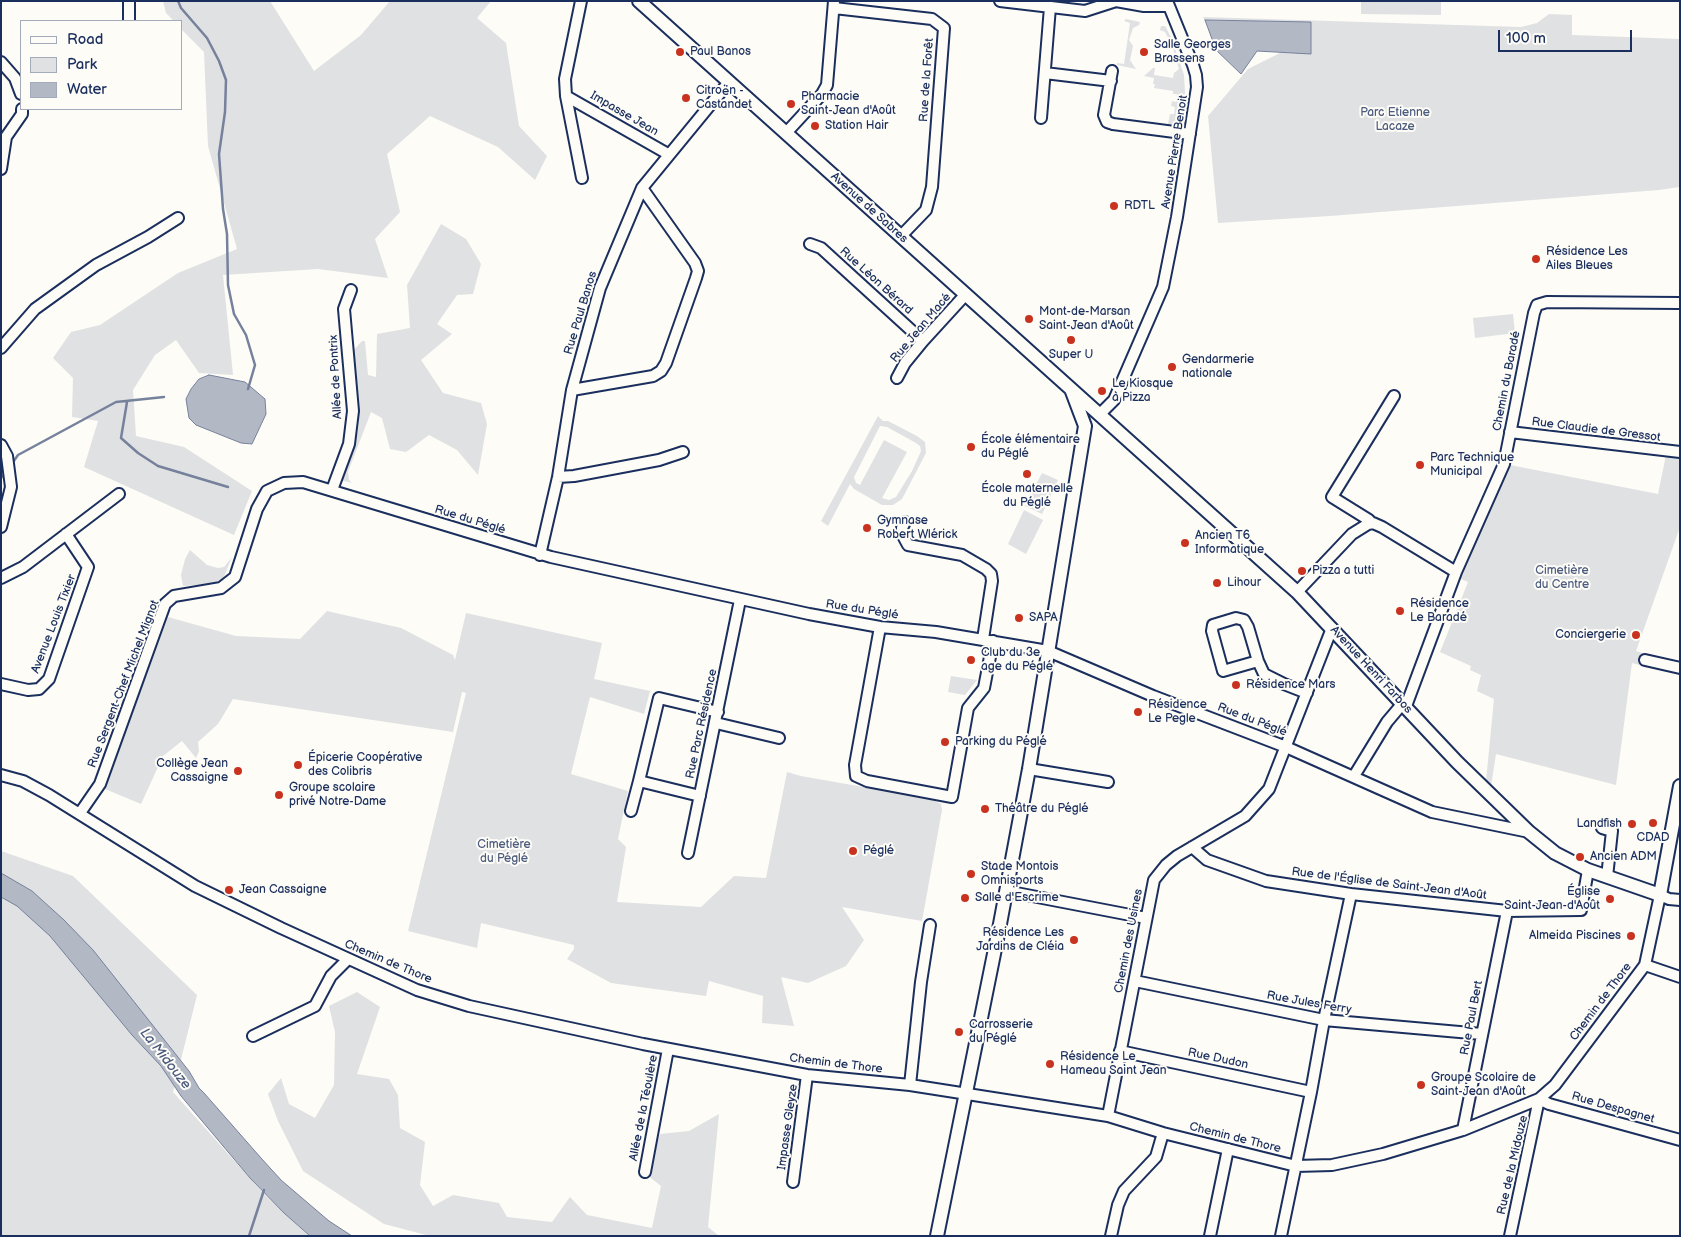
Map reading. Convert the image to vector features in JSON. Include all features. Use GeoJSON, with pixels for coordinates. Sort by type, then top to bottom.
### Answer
{"type":"FeatureCollection","features":[{"type":"Feature","properties":{"kind":"main road","name":"Avenue de Sabres"},"geometry":{"type":"LineString","coordinates":[[639,1],[1100,414]]}},
{"type":"Feature","properties":{"kind":"main road"},"geometry":{"type":"LineString","coordinates":[[937,1236],[1029,769],[1086,426],[1070,387]]}},
{"type":"Feature","properties":{"kind":"main road"},"geometry":{"type":"LineString","coordinates":[[1086,426],[1100,414]]}},
{"type":"Feature","properties":{"kind":"main road","name":"Avenue Henri Farbos"},"geometry":{"type":"LineString","coordinates":[[1100,414],[1297,592],[1404,704],[1456,762],[1529,832],[1555,853],[1588,870],[1660,895]]}},
{"type":"Feature","properties":{"kind":"main road"},"geometry":{"type":"LineString","coordinates":[[1660,895],[1680,786]]}},
{"type":"Feature","properties":{"kind":"street"},"geometry":{"type":"LineString","coordinates":[[129,1],[129,20]]}},
{"type":"Feature","properties":{"kind":"street"},"geometry":{"type":"LineString","coordinates":[[581,1],[565,80],[566,96],[582,178]]}},
{"type":"Feature","properties":{"kind":"street"},"geometry":{"type":"LineString","coordinates":[[1000,1],[1085,11],[1116,1],[1144,6],[1168,4]]}},
{"type":"Feature","properties":{"kind":"street"},"geometry":{"type":"LineString","coordinates":[[786,133],[827,86],[831,4]]}},
{"type":"Feature","properties":{"kind":"street","name":"Rue de la Forêt"},"geometry":{"type":"LineString","coordinates":[[831,4],[932,19],[944,28],[932,187],[926,210],[901,236]]}},
{"type":"Feature","properties":{"kind":"street","name":"Avenue Pierre Benoit"},"geometry":{"type":"LineString","coordinates":[[1100,414],[1114,400],[1163,287],[1177,217],[1196,96],[1196,75],[1168,4]]}},
{"type":"Feature","properties":{"kind":"street"},"geometry":{"type":"LineString","coordinates":[[1041,118],[1050,7]]}},
{"type":"Feature","properties":{"kind":"street"},"geometry":{"type":"LineString","coordinates":[[1,62],[15,78],[20,91]]}},
{"type":"Feature","properties":{"kind":"street"},"geometry":{"type":"LineString","coordinates":[[1045,73],[1111,76],[1104,115],[1107,122],[1190,134]]}},
{"type":"Feature","properties":{"kind":"street","name":"Rue Paul Banos"},"geometry":{"type":"LineString","coordinates":[[540,555],[558,477],[572,390],[600,288],[642,188],[729,82]]}},
{"type":"Feature","properties":{"kind":"street","name":"Impasse Jean"},"geometry":{"type":"LineString","coordinates":[[566,96],[668,154]]}},
{"type":"Feature","properties":{"kind":"street"},"geometry":{"type":"LineString","coordinates":[[1,169],[6,137],[22,114],[22,110]]}},
{"type":"Feature","properties":{"kind":"street"},"geometry":{"type":"LineString","coordinates":[[572,390],[653,376],[661,370],[666,363],[696,278],[698,271],[695,263],[642,188]]}},
{"type":"Feature","properties":{"kind":"street"},"geometry":{"type":"LineString","coordinates":[[1,348],[35,310],[96,264],[148,238],[178,218]]}},
{"type":"Feature","properties":{"kind":"street","name":"Rue Léon Bérard"},"geometry":{"type":"LineString","coordinates":[[810,244],[821,248],[923,341]]}},
{"type":"Feature","properties":{"kind":"street","name":"Allée de Pontrix"},"geometry":{"type":"LineString","coordinates":[[332,490],[349,444],[353,411],[344,308],[351,290]]}},
{"type":"Feature","properties":{"kind":"street","name":"Rue Jean Macé"},"geometry":{"type":"LineString","coordinates":[[897,378],[904,363],[966,294]]}},
{"type":"Feature","properties":{"kind":"street","name":"Chemin du Baradé"},"geometry":{"type":"LineString","coordinates":[[1354,776],[1387,722],[1404,704],[1456,572],[1504,464],[1537,305],[1547,302],[1680,303]]}},
{"type":"Feature","properties":{"kind":"street"},"geometry":{"type":"LineString","coordinates":[[1368,524],[1369,520],[1332,497],[1394,396]]}},
{"type":"Feature","properties":{"kind":"street","name":"Rue Claudie de Gressot"},"geometry":{"type":"LineString","coordinates":[[1510,432],[1680,452]]}},
{"type":"Feature","properties":{"kind":"street"},"geometry":{"type":"LineString","coordinates":[[1,445],[7,456],[11,486],[1,527]]}},
{"type":"Feature","properties":{"kind":"street"},"geometry":{"type":"LineString","coordinates":[[558,477],[574,476],[659,460],[683,452]]}},
{"type":"Feature","properties":{"kind":"street","name":"Rue du Péglé"},"geometry":{"type":"LineString","coordinates":[[235,577],[257,509],[267,491],[284,482],[303,482],[540,555],[740,600],[880,627],[936,632],[1048,651],[1153,696],[1286,747],[1432,812],[1529,832]]}},
{"type":"Feature","properties":{"kind":"street"},"geometry":{"type":"LineString","coordinates":[[1,578],[23,567],[119,494]]}},
{"type":"Feature","properties":{"kind":"street"},"geometry":{"type":"LineString","coordinates":[[880,627],[855,765],[856,776],[867,781],[952,797],[968,708],[984,688],[991,574],[962,555],[908,545],[902,534],[904,522]]}},
{"type":"Feature","properties":{"kind":"street"},"geometry":{"type":"LineString","coordinates":[[1297,592],[1352,534],[1373,523],[1456,572]]}},
{"type":"Feature","properties":{"kind":"street","name":"Avenue Louis Tixier"},"geometry":{"type":"LineString","coordinates":[[1,684],[28,690],[39,689],[49,679],[88,567],[66,534]]}},
{"type":"Feature","properties":{"kind":"street","name":"Rue Sergent-Chef Michel Mignot"},"geometry":{"type":"LineString","coordinates":[[80,813],[100,784],[165,604],[174,596],[222,588],[235,577]]}},
{"type":"Feature","properties":{"kind":"street","name":"Rue Parc Résidence"},"geometry":{"type":"LineString","coordinates":[[688,853],[740,600]]}},
{"type":"Feature","properties":{"kind":"street"},"geometry":{"type":"LineString","coordinates":[[1258,661],[1222,671],[1212,631],[1213,625],[1236,618],[1244,620],[1264,674],[1307,693]]}},
{"type":"Feature","properties":{"kind":"street","name":"Chemin des Usines"},"geometry":{"type":"LineString","coordinates":[[1108,1116],[1154,880],[1166,865],[1192,847],[1246,816],[1269,790],[1332,628]]}},
{"type":"Feature","properties":{"kind":"street"},"geometry":{"type":"LineString","coordinates":[[1645,660],[1680,668]]}},
{"type":"Feature","properties":{"kind":"street"},"geometry":{"type":"LineString","coordinates":[[631,811],[654,705],[659,698],[718,712]]}},
{"type":"Feature","properties":{"kind":"street"},"geometry":{"type":"LineString","coordinates":[[716,723],[779,738]]}},
{"type":"Feature","properties":{"kind":"street"},"geometry":{"type":"LineString","coordinates":[[1029,769],[1108,782]]}},
{"type":"Feature","properties":{"kind":"street","name":"Chemin de Thore"},"geometry":{"type":"LineString","coordinates":[[1,775],[23,780],[80,813],[195,886],[416,990],[469,1006],[668,1049],[807,1074],[910,1085],[1108,1116],[1163,1133],[1296,1166],[1324,1166],[1348,1162],[1414,1145],[1463,1130],[1539,1099],[1555,1086],[1645,964]]}},
{"type":"Feature","properties":{"kind":"street"},"geometry":{"type":"LineString","coordinates":[[639,781],[700,796]]}},
{"type":"Feature","properties":{"kind":"street"},"geometry":{"type":"LineString","coordinates":[[1602,828],[1612,831],[1607,877]]}},
{"type":"Feature","properties":{"kind":"street","name":"Rue de l'Église de Saint-Jean d'Août"},"geometry":{"type":"LineString","coordinates":[[1192,847],[1207,860],[1266,881],[1351,894],[1507,911],[1581,910],[1588,870]]}},
{"type":"Feature","properties":{"kind":"street"},"geometry":{"type":"LineString","coordinates":[[1006,891],[1146,918]]}},
{"type":"Feature","properties":{"kind":"street"},"geometry":{"type":"LineString","coordinates":[[1281,1236],[1351,894]]}},
{"type":"Feature","properties":{"kind":"street"},"geometry":{"type":"LineString","coordinates":[[1680,900],[1669,899],[1660,895],[1645,964],[1680,978]]}},
{"type":"Feature","properties":{"kind":"street","name":"Rue Paul Bert"},"geometry":{"type":"LineString","coordinates":[[1463,1130],[1507,911]]}},
{"type":"Feature","properties":{"kind":"street"},"geometry":{"type":"LineString","coordinates":[[910,1085],[921,982],[930,925]]}},
{"type":"Feature","properties":{"kind":"street"},"geometry":{"type":"LineString","coordinates":[[253,1036],[315,1006],[331,976],[348,959]]}},
{"type":"Feature","properties":{"kind":"street","name":"Rue Jules Ferry"},"geometry":{"type":"LineString","coordinates":[[1135,981],[1324,1020],[1482,1034]]}},
{"type":"Feature","properties":{"kind":"street","name":"Allée de la Téoulère"},"geometry":{"type":"LineString","coordinates":[[645,1172],[668,1049]]}},
{"type":"Feature","properties":{"kind":"street","name":"Rue Dudon"},"geometry":{"type":"LineString","coordinates":[[1120,1052],[1311,1092]]}},
{"type":"Feature","properties":{"kind":"street","name":"Impasse Gleyze"},"geometry":{"type":"LineString","coordinates":[[793,1182],[807,1074]]}},
{"type":"Feature","properties":{"kind":"street","name":"Rue Despagnet"},"geometry":{"type":"LineString","coordinates":[[1539,1099],[1549,1104],[1680,1139]]}},
{"type":"Feature","properties":{"kind":"street","name":"Rue de la Midouze"},"geometry":{"type":"LineString","coordinates":[[1510,1236],[1539,1099]]}},
{"type":"Feature","properties":{"kind":"street"},"geometry":{"type":"LineString","coordinates":[[1111,1236],[1118,1205],[1124,1191],[1156,1157],[1163,1133]]}},
{"type":"Feature","properties":{"kind":"street"},"geometry":{"type":"LineString","coordinates":[[1210,1236],[1228,1149]]}},
{"type":"Feature","properties":{"kind":"green space"},"geometry":{"type":"Polygon","coordinates":[[[163,1],[270,1],[314,71],[361,35],[390,1],[491,1],[477,18],[506,43],[519,126],[547,156],[535,180],[498,147],[430,116],[387,154],[400,212],[375,239],[388,278],[318,269],[223,275],[233,375],[199,373],[176,340],[155,355],[133,390],[136,436],[184,447],[252,491],[234,535],[84,467],[98,421],[72,417],[73,378],[53,358],[71,332],[100,325],[178,273],[237,249],[208,146],[204,52],[182,30],[182,20],[173,20],[166,13],[163,1]]]}},
{"type":"Feature","properties":{"kind":"green space"},"geometry":{"type":"Polygon","coordinates":[[[1361,1],[1441,1],[1441,15],[1361,14],[1361,1]]]}},
{"type":"Feature","properties":{"kind":"green space","name":"Parc Etienne Lacaze"},"geometry":{"type":"Polygon","coordinates":[[[1549,14],[1572,15],[1572,35],[1680,39],[1680,187],[1330,216],[1218,223],[1208,116],[1248,69],[1284,51],[1311,22],[1205,20],[1203,17],[1521,27],[1537,23],[1549,14]]]}},
{"type":"Feature","properties":{"kind":"green space"},"geometry":{"type":"Polygon","coordinates":[[[1126,19],[1140,22],[1139,25],[1133,28],[1129,40],[1133,46],[1130,60],[1136,69],[1117,65],[1117,63],[1124,64],[1130,23],[1124,21],[1126,19]]]}},
{"type":"Feature","properties":{"kind":"green space"},"geometry":{"type":"Polygon","coordinates":[[[1161,26],[1165,26],[1171,37],[1184,75],[1185,93],[1180,125],[1168,124],[1170,114],[1174,114],[1175,107],[1171,106],[1172,101],[1176,102],[1177,94],[1173,94],[1173,91],[1154,88],[1154,78],[1144,76],[1155,68],[1154,75],[1173,78],[1174,73],[1179,69],[1172,45],[1165,32],[1160,30],[1161,26]]]}},
{"type":"Feature","properties":{"kind":"green space"},"geometry":{"type":"Polygon","coordinates":[[[441,224],[466,239],[481,264],[473,294],[457,295],[437,324],[452,334],[421,360],[443,393],[481,403],[487,424],[478,475],[457,450],[429,435],[406,452],[390,449],[382,418],[371,412],[348,472],[349,480],[352,483],[340,480],[358,431],[359,417],[353,351],[362,341],[365,341],[368,375],[376,377],[377,334],[410,328],[407,285],[441,224]]]}},
{"type":"Feature","properties":{"kind":"green space"},"geometry":{"type":"Polygon","coordinates":[[[1513,314],[1515,333],[1475,338],[1473,318],[1513,314]]]}},
{"type":"Feature","properties":{"kind":"green space"},"geometry":{"type":"Polygon","coordinates":[[[878,416],[883,421],[888,421],[925,442],[926,453],[902,499],[893,505],[882,505],[854,489],[850,484],[828,526],[821,521],[878,416]],[[880,426],[854,477],[856,483],[860,485],[884,440],[907,452],[882,498],[889,500],[896,497],[912,471],[921,451],[920,446],[916,443],[887,427],[880,426]]]}},
{"type":"Feature","properties":{"kind":"green space","name":"Cimetière du Centre"},"geometry":{"type":"Polygon","coordinates":[[[1666,455],[1680,457],[1680,527],[1636,651],[1646,654],[1643,666],[1632,663],[1616,785],[1496,754],[1491,786],[1486,781],[1494,699],[1477,691],[1481,675],[1470,670],[1471,666],[1440,652],[1468,582],[1459,578],[1510,465],[1658,494],[1666,455]]]}},
{"type":"Feature","properties":{"kind":"green space"},"geometry":{"type":"Polygon","coordinates":[[[1042,473],[1058,480],[1042,514],[1025,506],[1042,473]]]}},
{"type":"Feature","properties":{"kind":"green space"},"geometry":{"type":"Polygon","coordinates":[[[1024,510],[1043,520],[1026,554],[1008,544],[1024,510]]]}},
{"type":"Feature","properties":{"kind":"green space"},"geometry":{"type":"Polygon","coordinates":[[[190,550],[207,565],[218,568],[224,567],[232,557],[223,579],[212,584],[183,586],[181,575],[185,559],[190,550]]]}},
{"type":"Feature","properties":{"kind":"green space","name":"Cimetière du Péglé"},"geometry":{"type":"Polygon","coordinates":[[[327,611],[401,628],[453,655],[455,660],[466,613],[602,643],[594,679],[650,691],[644,714],[590,697],[571,774],[628,791],[618,839],[626,847],[617,902],[701,907],[734,876],[766,878],[787,772],[931,799],[941,804],[942,810],[922,921],[842,907],[864,940],[846,966],[808,983],[781,977],[794,1026],[762,1023],[763,996],[709,981],[706,996],[611,983],[567,959],[574,949],[574,945],[481,923],[477,948],[408,931],[466,693],[462,692],[453,732],[233,699],[218,724],[198,742],[199,751],[196,758],[182,741],[163,756],[141,804],[105,789],[168,617],[236,636],[300,639],[327,611]]]}},
{"type":"Feature","properties":{"kind":"green space"},"geometry":{"type":"Polygon","coordinates":[[[951,676],[977,680],[965,695],[948,692],[951,676]]]}},
{"type":"Feature","properties":{"kind":"green space"},"geometry":{"type":"Polygon","coordinates":[[[1,851],[73,876],[197,995],[173,1092],[264,1194],[309,1236],[1,1236],[1,851]]]}},
{"type":"Feature","properties":{"kind":"green space"},"geometry":{"type":"Polygon","coordinates":[[[357,992],[380,1007],[357,1074],[389,1079],[398,1095],[400,1128],[425,1142],[420,1185],[433,1206],[453,1195],[499,1203],[507,1217],[552,1222],[570,1197],[587,1215],[652,1228],[661,1186],[647,1175],[660,1134],[689,1131],[719,1114],[708,1227],[719,1236],[430,1236],[384,1224],[303,1171],[278,1121],[268,1094],[281,1078],[289,1104],[315,1118],[334,1085],[335,1032],[329,1006],[357,992]]]}},
{"type":"Feature","properties":{"kind":"water"},"geometry":{"type":"Polygon","coordinates":[[[1205,20],[1311,22],[1311,54],[1257,51],[1241,74],[1216,50],[1205,20]]]}},
{"type":"Feature","properties":{"kind":"water"},"geometry":{"type":"Polygon","coordinates":[[[209,375],[245,382],[265,399],[266,414],[252,444],[241,443],[196,425],[189,418],[186,399],[199,379],[209,375]]]}},
{"type":"Feature","properties":{"kind":"water","name":"La Midouze"},"geometry":{"type":"Polygon","coordinates":[[[1,873],[32,891],[64,920],[93,950],[189,1071],[199,1088],[281,1180],[329,1221],[352,1236],[310,1236],[284,1213],[250,1178],[181,1096],[161,1066],[132,1035],[50,936],[17,906],[1,897],[1,873]]]}},
{"type":"Feature","properties":{"kind":"waterway"},"geometry":{"type":"LineString","coordinates":[[178,1],[181,8],[207,38],[226,80],[225,112],[219,154],[227,234],[228,285],[234,314],[246,335],[255,365],[248,389]]}},
{"type":"Feature","properties":{"kind":"waterway"},"geometry":{"type":"LineString","coordinates":[[11,465],[18,455],[116,402],[164,397]]}},
{"type":"Feature","properties":{"kind":"waterway"},"geometry":{"type":"LineString","coordinates":[[127,402],[121,438],[138,453],[158,466],[228,487]]}},
{"type":"Feature","properties":{"kind":"waterway"},"geometry":{"type":"LineString","coordinates":[[1,478],[5,473]]}},
{"type":"Feature","properties":{"kind":"waterway"},"geometry":{"type":"LineString","coordinates":[[249,1236],[264,1190]]}},
{"type":"Feature","properties":{"kind":"place","name":"Paul Banos"},"geometry":{"type":"Point","coordinates":[680,52]}},
{"type":"Feature","properties":{"kind":"place","name":"Salle Georges Brassens"},"geometry":{"type":"Point","coordinates":[1144,52]}},
{"type":"Feature","properties":{"kind":"place","name":"Citroën - Castandet"},"geometry":{"type":"Point","coordinates":[686,98]}},
{"type":"Feature","properties":{"kind":"place","name":"Pharmacie Saint-Jean d'Août"},"geometry":{"type":"Point","coordinates":[791,104]}},
{"type":"Feature","properties":{"kind":"place","name":"Station Hair"},"geometry":{"type":"Point","coordinates":[815,126]}},
{"type":"Feature","properties":{"kind":"place","name":"RDTL"},"geometry":{"type":"Point","coordinates":[1114,206]}},
{"type":"Feature","properties":{"kind":"place","name":"Résidence Les Ailes Bleues"},"geometry":{"type":"Point","coordinates":[1536,259]}},
{"type":"Feature","properties":{"kind":"place","name":"Mont-de-Marsan Saint-Jean d'Août"},"geometry":{"type":"Point","coordinates":[1029,319]}},
{"type":"Feature","properties":{"kind":"place","name":"Super U"},"geometry":{"type":"Point","coordinates":[1071,340]}},
{"type":"Feature","properties":{"kind":"place","name":"Gendarmerie nationale"},"geometry":{"type":"Point","coordinates":[1172,367]}},
{"type":"Feature","properties":{"kind":"place","name":"Le Kiosque à Pizza"},"geometry":{"type":"Point","coordinates":[1102,391]}},
{"type":"Feature","properties":{"kind":"place","name":"École élémentaire du Péglé"},"geometry":{"type":"Point","coordinates":[971,447]}},
{"type":"Feature","properties":{"kind":"place","name":"Parc Technique Municipal"},"geometry":{"type":"Point","coordinates":[1420,465]}},
{"type":"Feature","properties":{"kind":"place","name":"École maternelle du Péglé"},"geometry":{"type":"Point","coordinates":[1027,474]}},
{"type":"Feature","properties":{"kind":"place","name":"Gymnase Robert Wlérick"},"geometry":{"type":"Point","coordinates":[867,528]}},
{"type":"Feature","properties":{"kind":"place","name":"Ancien T6 Informatique"},"geometry":{"type":"Point","coordinates":[1185,543]}},
{"type":"Feature","properties":{"kind":"place","name":"Pizza a tutti"},"geometry":{"type":"Point","coordinates":[1302,571]}},
{"type":"Feature","properties":{"kind":"place","name":"Lihour"},"geometry":{"type":"Point","coordinates":[1217,583]}},
{"type":"Feature","properties":{"kind":"place","name":"Résidence Le Baradé"},"geometry":{"type":"Point","coordinates":[1400,611]}},
{"type":"Feature","properties":{"kind":"place","name":"SAPA"},"geometry":{"type":"Point","coordinates":[1019,618]}},
{"type":"Feature","properties":{"kind":"place","name":"Conciergerie"},"geometry":{"type":"Point","coordinates":[1636,635]}},
{"type":"Feature","properties":{"kind":"place","name":"Club du 3e age du Péglé"},"geometry":{"type":"Point","coordinates":[971,660]}},
{"type":"Feature","properties":{"kind":"place","name":"Résidence Mars"},"geometry":{"type":"Point","coordinates":[1236,685]}},
{"type":"Feature","properties":{"kind":"place","name":"Résidence Le Pegle"},"geometry":{"type":"Point","coordinates":[1138,712]}},
{"type":"Feature","properties":{"kind":"place","name":"Parking du Péglé"},"geometry":{"type":"Point","coordinates":[945,742]}},
{"type":"Feature","properties":{"kind":"place","name":"Épicerie Coopérative des Colibris"},"geometry":{"type":"Point","coordinates":[298,765]}},
{"type":"Feature","properties":{"kind":"place","name":"Collège Jean Cassaigne"},"geometry":{"type":"Point","coordinates":[238,771]}},
{"type":"Feature","properties":{"kind":"place","name":"Groupe scolaire privé Notre-Dame"},"geometry":{"type":"Point","coordinates":[279,795]}},
{"type":"Feature","properties":{"kind":"place","name":"Théâtre du Péglé"},"geometry":{"type":"Point","coordinates":[985,809]}},
{"type":"Feature","properties":{"kind":"place","name":"CDAD"},"geometry":{"type":"Point","coordinates":[1653,823]}},
{"type":"Feature","properties":{"kind":"place","name":"Landfish"},"geometry":{"type":"Point","coordinates":[1632,824]}},
{"type":"Feature","properties":{"kind":"place","name":"Péglé"},"geometry":{"type":"Point","coordinates":[853,851]}},
{"type":"Feature","properties":{"kind":"place","name":"Ancien ADM"},"geometry":{"type":"Point","coordinates":[1580,857]}},
{"type":"Feature","properties":{"kind":"place","name":"Stade Montois Omnisports"},"geometry":{"type":"Point","coordinates":[971,874]}},
{"type":"Feature","properties":{"kind":"place","name":"Jean Cassaigne"},"geometry":{"type":"Point","coordinates":[229,890]}},
{"type":"Feature","properties":{"kind":"place","name":"Salle d'Escrime"},"geometry":{"type":"Point","coordinates":[965,898]}},
{"type":"Feature","properties":{"kind":"place","name":"Église Saint-Jean-d'Août"},"geometry":{"type":"Point","coordinates":[1610,899]}},
{"type":"Feature","properties":{"kind":"place","name":"Almeida Piscines"},"geometry":{"type":"Point","coordinates":[1631,936]}},
{"type":"Feature","properties":{"kind":"place","name":"Résidence Les Jardins de Cléia"},"geometry":{"type":"Point","coordinates":[1074,940]}},
{"type":"Feature","properties":{"kind":"place","name":"Carrosserie du Péglé"},"geometry":{"type":"Point","coordinates":[959,1032]}},
{"type":"Feature","properties":{"kind":"place","name":"Résidence Le Hameau Saint Jean"},"geometry":{"type":"Point","coordinates":[1050,1064]}},
{"type":"Feature","properties":{"kind":"place","name":"Groupe Scolaire de Saint-Jean d'Août"},"geometry":{"type":"Point","coordinates":[1421,1085]}}]}
